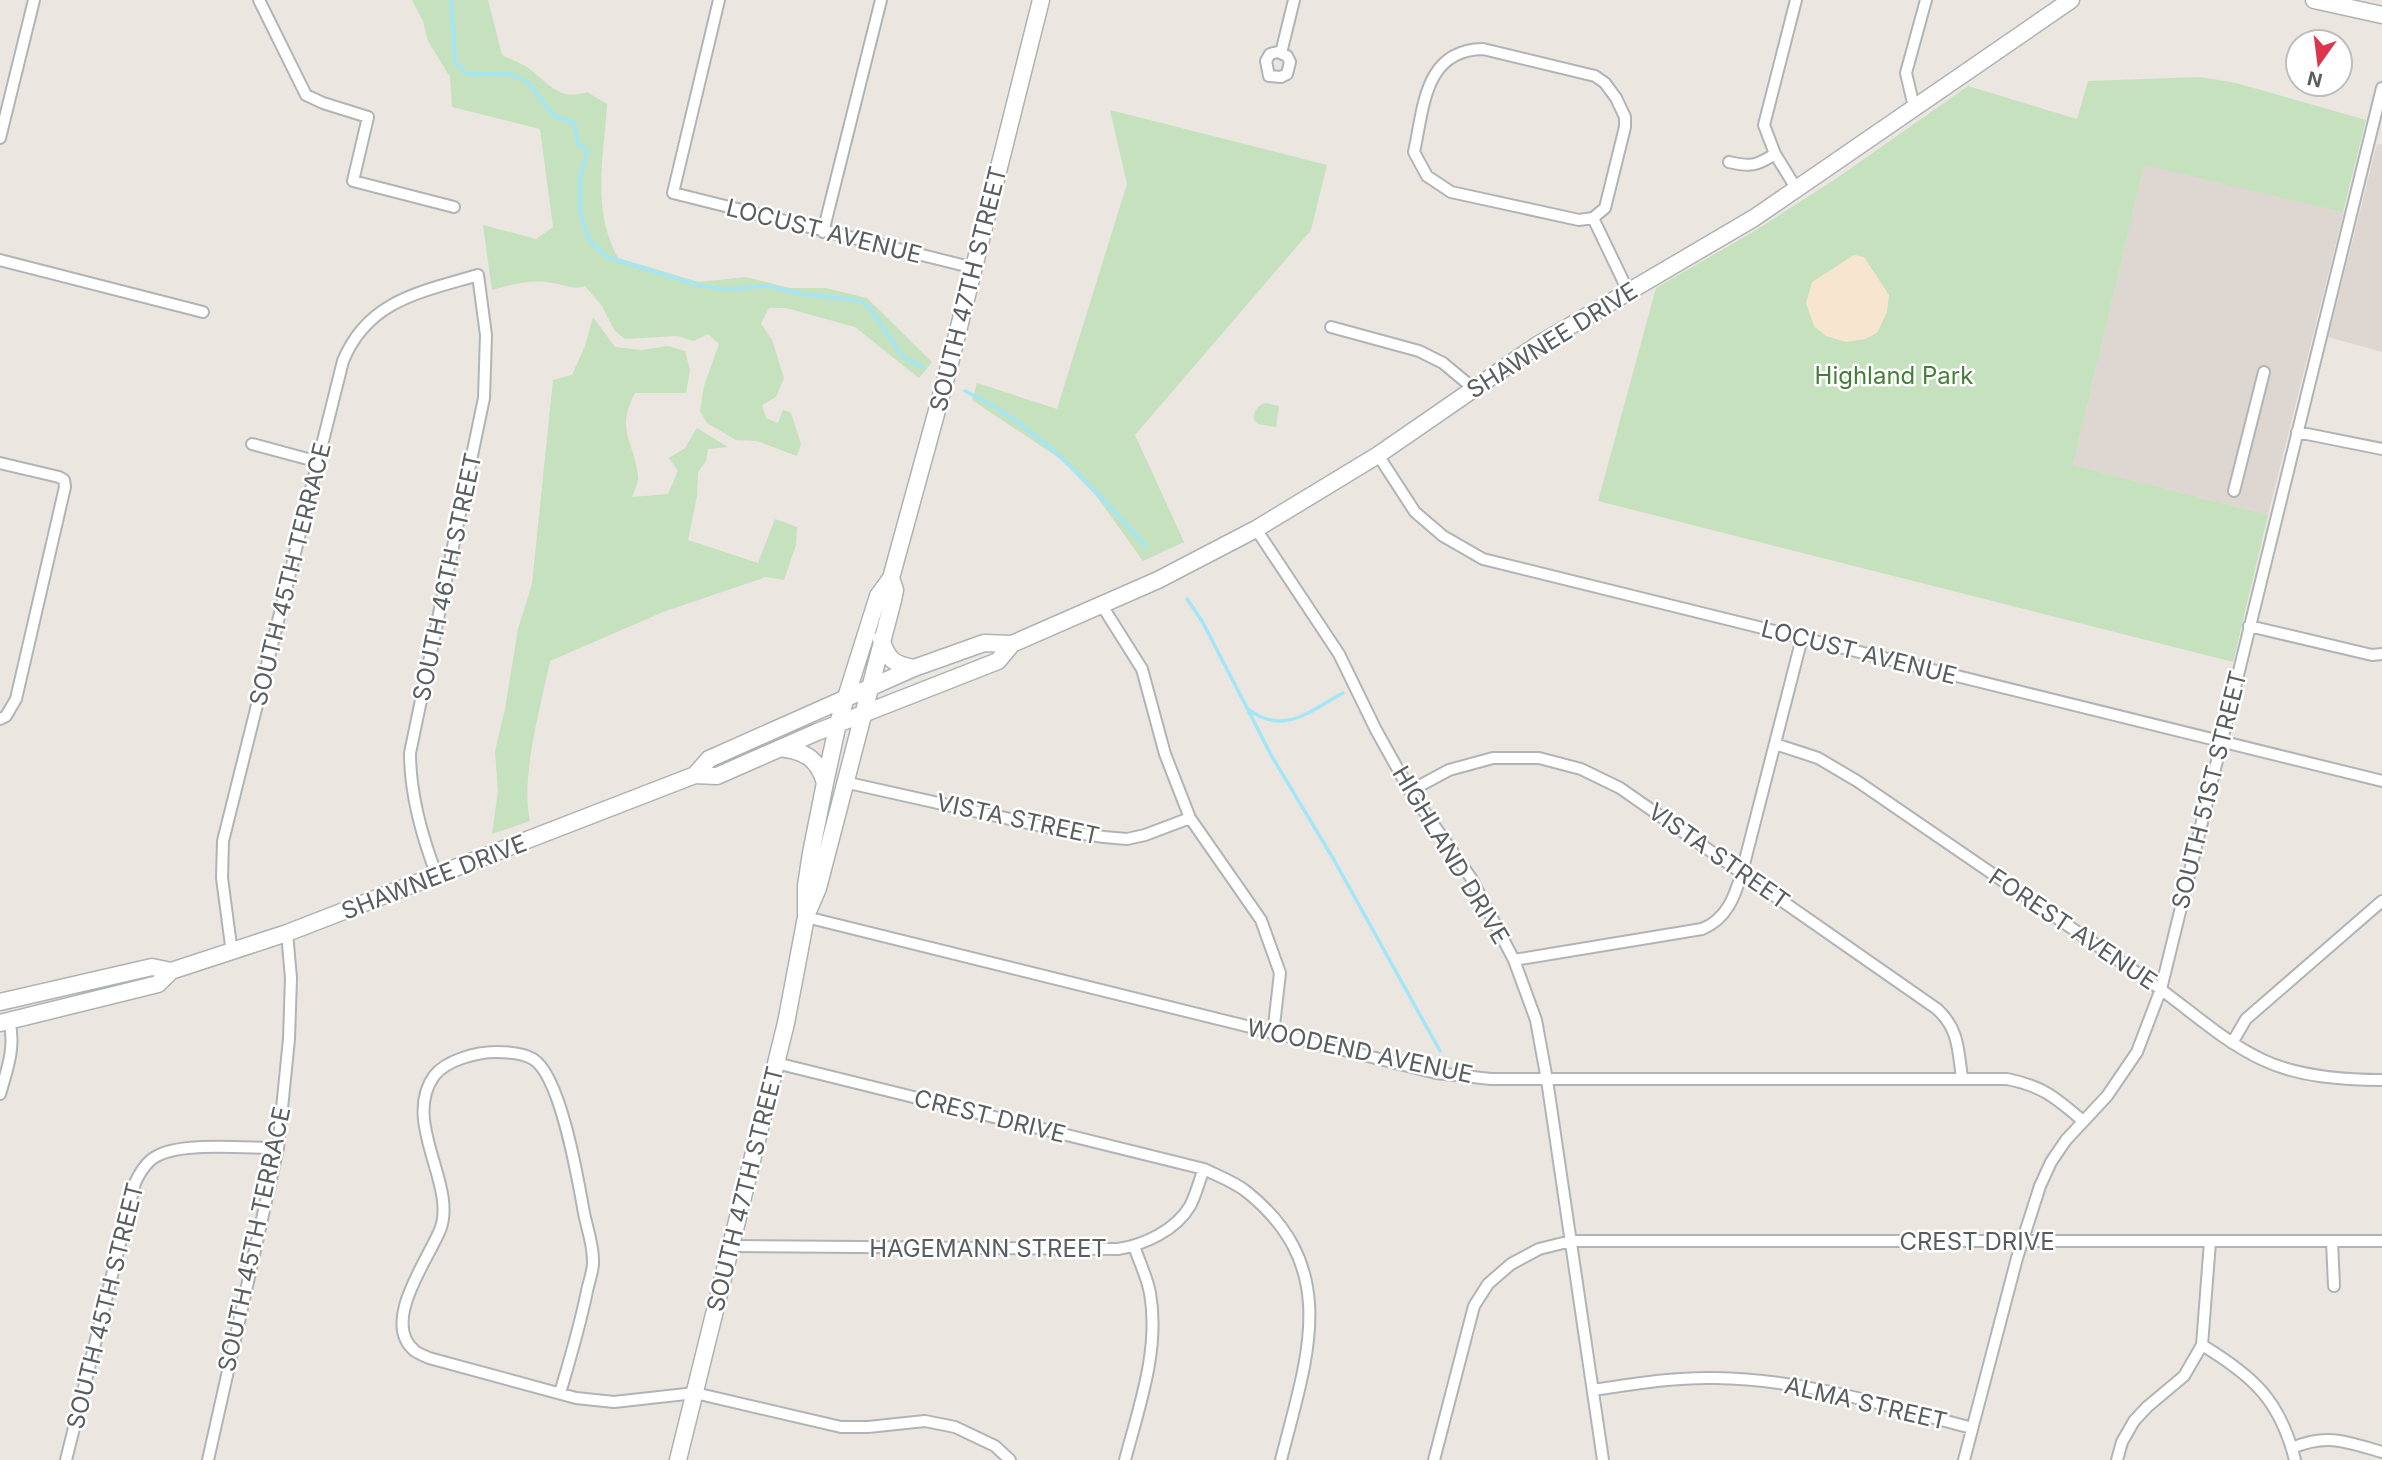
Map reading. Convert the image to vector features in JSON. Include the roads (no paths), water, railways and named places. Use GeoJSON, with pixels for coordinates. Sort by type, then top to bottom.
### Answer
{"type":"FeatureCollection","features":[{"type":"Feature","properties":{"kind":"main road","name":"SOUTH 47TH STREET"},"geometry":{"type":"LineString","coordinates":[[678,1460],[786,1023],[806,917],[806,886],[811,853],[838,723],[878,596],[891,578],[974,268],[1041,0]]}},
{"type":"Feature","properties":{"kind":"main road","name":"SHAWNEE DRIVE"},"geometry":{"type":"LineString","coordinates":[[695,775],[709,759],[870,686],[984,643],[1012,644],[1158,580],[1256,529],[1377,455],[1536,346],[1754,218],[2071,0]]}},
{"type":"Feature","properties":{"kind":"main road"},"geometry":{"type":"LineString","coordinates":[[2314,0],[2382,16]]}},
{"type":"Feature","properties":{"kind":"main road","name":"SOUTH 47TH STREET"},"geometry":{"type":"LineString","coordinates":[[806,917],[818,888],[895,590],[891,578]]}},
{"type":"Feature","properties":{"kind":"main road"},"geometry":{"type":"LineString","coordinates":[[881,639],[886,655],[898,665],[914,668]]}},
{"type":"Feature","properties":{"kind":"main road","name":"SHAWNEE DRIVE"},"geometry":{"type":"LineString","coordinates":[[1,1002],[152,967],[171,971],[232,953],[695,775],[717,776],[838,723],[998,661],[1012,644]]}},
{"type":"Feature","properties":{"kind":"main road"},"geometry":{"type":"LineString","coordinates":[[780,748],[796,750],[810,757],[818,766],[825,783]]}},
{"type":"Feature","properties":{"kind":"main road","name":"SHAWNEE DRIVE"},"geometry":{"type":"LineString","coordinates":[[5,1022],[159,984],[171,971]]}},
{"type":"Feature","properties":{"kind":"main road"},"geometry":{"type":"LineString","coordinates":[[99,979],[103,998]]}},
{"type":"Feature","properties":{"kind":"main road"},"geometry":{"type":"LineString","coordinates":[[1,1002],[5,1022]]}},
{"type":"Feature","properties":{"kind":"street"},"geometry":{"type":"LineString","coordinates":[[0,138],[34,0]]}},
{"type":"Feature","properties":{"kind":"street"},"geometry":{"type":"LineString","coordinates":[[259,0],[306,95],[368,117],[353,181],[454,207]]}},
{"type":"Feature","properties":{"kind":"street","name":"LOCUST AVENUE"},"geometry":{"type":"LineString","coordinates":[[719,0],[673,194],[974,268]]}},
{"type":"Feature","properties":{"kind":"street"},"geometry":{"type":"LineString","coordinates":[[824,232],[881,0]]}},
{"type":"Feature","properties":{"kind":"street"},"geometry":{"type":"LineString","coordinates":[[1281,53],[1294,0]]}},
{"type":"Feature","properties":{"kind":"street"},"geometry":{"type":"LineString","coordinates":[[1796,0],[1764,124],[1776,154],[1797,188]]}},
{"type":"Feature","properties":{"kind":"street"},"geometry":{"type":"LineString","coordinates":[[1914,107],[1906,73],[1926,0]]}},
{"type":"Feature","properties":{"kind":"street"},"geometry":{"type":"LineString","coordinates":[[1483,49],[1595,76],[1605,83],[1622,108],[1625,127],[1605,208],[1592,218],[1579,220],[1451,192],[1427,176],[1414,152],[1430,81],[1440,65],[1456,52],[1483,49]]}},
{"type":"Feature","properties":{"kind":"street","name":"SOUTH 51ST STREET"},"geometry":{"type":"LineString","coordinates":[[1964,1460],[2021,1241],[2040,1186],[2051,1162],[2083,1121],[2107,1096],[2137,1052],[2161,989],[2382,88]]}},
{"type":"Feature","properties":{"kind":"street"},"geometry":{"type":"LineString","coordinates":[[1729,162],[1748,166],[1758,164],[1776,154]]}},
{"type":"Feature","properties":{"kind":"street"},"geometry":{"type":"LineString","coordinates":[[1592,218],[1628,291]]}},
{"type":"Feature","properties":{"kind":"street"},"geometry":{"type":"LineString","coordinates":[[0,260],[203,312]]}},
{"type":"Feature","properties":{"kind":"street","name":"SOUTH 45TH TERRACE"},"geometry":{"type":"LineString","coordinates":[[232,953],[222,878],[223,841],[343,361],[357,333],[373,317],[406,297],[478,275]]}},
{"type":"Feature","properties":{"kind":"street","name":"SOUTH 46TH STREET"},"geometry":{"type":"LineString","coordinates":[[437,876],[427,851],[415,804],[410,775],[410,753],[484,398],[486,335],[478,275]]}},
{"type":"Feature","properties":{"kind":"street"},"geometry":{"type":"LineString","coordinates":[[1331,327],[1419,351],[1443,363],[1474,388]]}},
{"type":"Feature","properties":{"kind":"street"},"geometry":{"type":"LineString","coordinates":[[2234,491],[2264,372]]}},
{"type":"Feature","properties":{"kind":"street"},"geometry":{"type":"LineString","coordinates":[[2297,432],[2382,449]]}},
{"type":"Feature","properties":{"kind":"street"},"geometry":{"type":"LineString","coordinates":[[251,444],[318,462]]}},
{"type":"Feature","properties":{"kind":"street","name":"LOCUST AVENUE"},"geometry":{"type":"LineString","coordinates":[[1377,455],[1415,512],[1443,536],[1483,559],[2382,781]]}},
{"type":"Feature","properties":{"kind":"street"},"geometry":{"type":"LineString","coordinates":[[0,463],[59,477],[64,480],[65,487],[16,699],[6,716],[0,719]]}},
{"type":"Feature","properties":{"kind":"street","name":"HIGHLAND DRIVE"},"geometry":{"type":"LineString","coordinates":[[1256,529],[1339,654],[1376,730],[1410,791],[1471,878],[1514,960],[1536,1020],[1547,1080],[1603,1460]]}},
{"type":"Feature","properties":{"kind":"street"},"geometry":{"type":"LineString","coordinates":[[1101,604],[1142,669],[1165,754],[1190,818],[1261,920],[1279,973],[1273,1034]]}},
{"type":"Feature","properties":{"kind":"street"},"geometry":{"type":"LineString","coordinates":[[2249,626],[2372,655],[2382,654]]}},
{"type":"Feature","properties":{"kind":"street"},"geometry":{"type":"LineString","coordinates":[[1514,960],[1702,929],[1713,925],[1721,917],[1734,897],[1742,872],[1802,638]]}},
{"type":"Feature","properties":{"kind":"street","name":"FOREST AVENUE"},"geometry":{"type":"LineString","coordinates":[[1775,744],[1818,758],[1857,781],[2161,989],[2232,1043],[2264,1061],[2303,1073],[2349,1080],[2382,1080]]}},
{"type":"Feature","properties":{"kind":"street","name":"VISTA STREET"},"geometry":{"type":"LineString","coordinates":[[1410,791],[1449,770],[1493,758],[1539,758],[1581,769],[1620,788],[1949,1020],[1956,1037],[1962,1078]]}},
{"type":"Feature","properties":{"kind":"street","name":"VISTA STREET"},"geometry":{"type":"LineString","coordinates":[[844,782],[1064,831],[1104,837],[1127,839],[1190,818]]}},
{"type":"Feature","properties":{"kind":"street"},"geometry":{"type":"LineString","coordinates":[[2232,1043],[2246,1020],[2382,901]]}},
{"type":"Feature","properties":{"kind":"street","name":"WOODEND AVENUE"},"geometry":{"type":"LineString","coordinates":[[806,917],[1436,1073],[1492,1079],[1547,1080],[2007,1079],[2032,1084],[2054,1097],[2083,1121]]}},
{"type":"Feature","properties":{"kind":"street","name":"SOUTH 45TH TERRACE"},"geometry":{"type":"LineString","coordinates":[[208,1460],[278,1148],[289,1039],[291,978],[287,933]]}},
{"type":"Feature","properties":{"kind":"street"},"geometry":{"type":"LineString","coordinates":[[0,1094],[11,1053],[12,1031],[5,1022]]}},
{"type":"Feature","properties":{"kind":"street"},"geometry":{"type":"LineString","coordinates":[[559,1393],[580,1325],[594,1261],[570,1144],[555,1092],[545,1073],[533,1059],[510,1052],[492,1052],[445,1064],[426,1091],[422,1109],[443,1203],[443,1224],[404,1302],[402,1322],[414,1350],[429,1358],[584,1400],[614,1402],[695,1393],[841,1427],[925,1421],[955,1426],[995,1446],[1010,1460]]}},
{"type":"Feature","properties":{"kind":"street","name":"CREST DRIVE"},"geometry":{"type":"LineString","coordinates":[[776,1063],[1204,1168],[1246,1190],[1275,1219],[1295,1250],[1307,1283],[1311,1314],[1308,1351],[1281,1460]]}},
{"type":"Feature","properties":{"kind":"street","name":"SOUTH 45TH STREET"},"geometry":{"type":"LineString","coordinates":[[66,1460],[140,1171],[152,1159],[177,1148],[278,1148]]}},
{"type":"Feature","properties":{"kind":"street","name":"HAGEMANN STREET"},"geometry":{"type":"LineString","coordinates":[[732,1246],[1104,1249],[1134,1246],[1165,1231],[1189,1207],[1204,1168]]}},
{"type":"Feature","properties":{"kind":"street","name":"CREST DRIVE"},"geometry":{"type":"LineString","coordinates":[[1434,1460],[1474,1306],[1488,1284],[1511,1264],[1539,1249],[1571,1241],[2382,1241]]}},
{"type":"Feature","properties":{"kind":"street"},"geometry":{"type":"LineString","coordinates":[[2332,1241],[2334,1286]]}},
{"type":"Feature","properties":{"kind":"street"},"geometry":{"type":"LineString","coordinates":[[2117,1460],[2122,1442],[2134,1421],[2147,1406],[2184,1376],[2202,1345],[2210,1242]]}},
{"type":"Feature","properties":{"kind":"street"},"geometry":{"type":"LineString","coordinates":[[1125,1460],[1147,1373],[1152,1337],[1150,1292],[1134,1246]]}},
{"type":"Feature","properties":{"kind":"street"},"geometry":{"type":"LineString","coordinates":[[2202,1345],[2235,1365],[2259,1386],[2278,1412],[2295,1460]]}},
{"type":"Feature","properties":{"kind":"street","name":"ALMA STREET"},"geometry":{"type":"LineString","coordinates":[[1593,1390],[1661,1380],[1717,1378],[1784,1383],[1839,1393],[1972,1428]]}},
{"type":"Feature","properties":{"kind":"street"},"geometry":{"type":"LineString","coordinates":[[2292,1448],[2309,1440],[2332,1438],[2382,1452]]}},
{"type":"Feature","properties":{"kind":"waterway"},"geometry":{"type":"LineString","coordinates":[[451,0],[455,62],[467,74],[510,74],[528,82],[553,115],[574,123],[578,144],[588,151],[580,176],[580,213],[589,240],[607,257],[701,286],[727,289],[768,286],[801,294],[857,300],[868,306],[903,357],[924,368]]}},
{"type":"Feature","properties":{"kind":"waterway"},"geometry":{"type":"LineString","coordinates":[[965,391],[1017,422],[1041,440],[1084,480],[1146,546]]}},
{"type":"Feature","properties":{"kind":"waterway"},"geometry":{"type":"LineString","coordinates":[[1187,599],[1202,621],[1247,708],[1260,716],[1284,721],[1296,718],[1343,693]]}},
{"type":"Feature","properties":{"kind":"waterway"},"geometry":{"type":"LineString","coordinates":[[1247,708],[1271,755],[1334,860],[1440,1051]]}},
{"type":"Feature","properties":{"kind":"park label","name":"Highland Park"},"geometry":{"type":"Point","coordinates":[1894,375]}}]}
